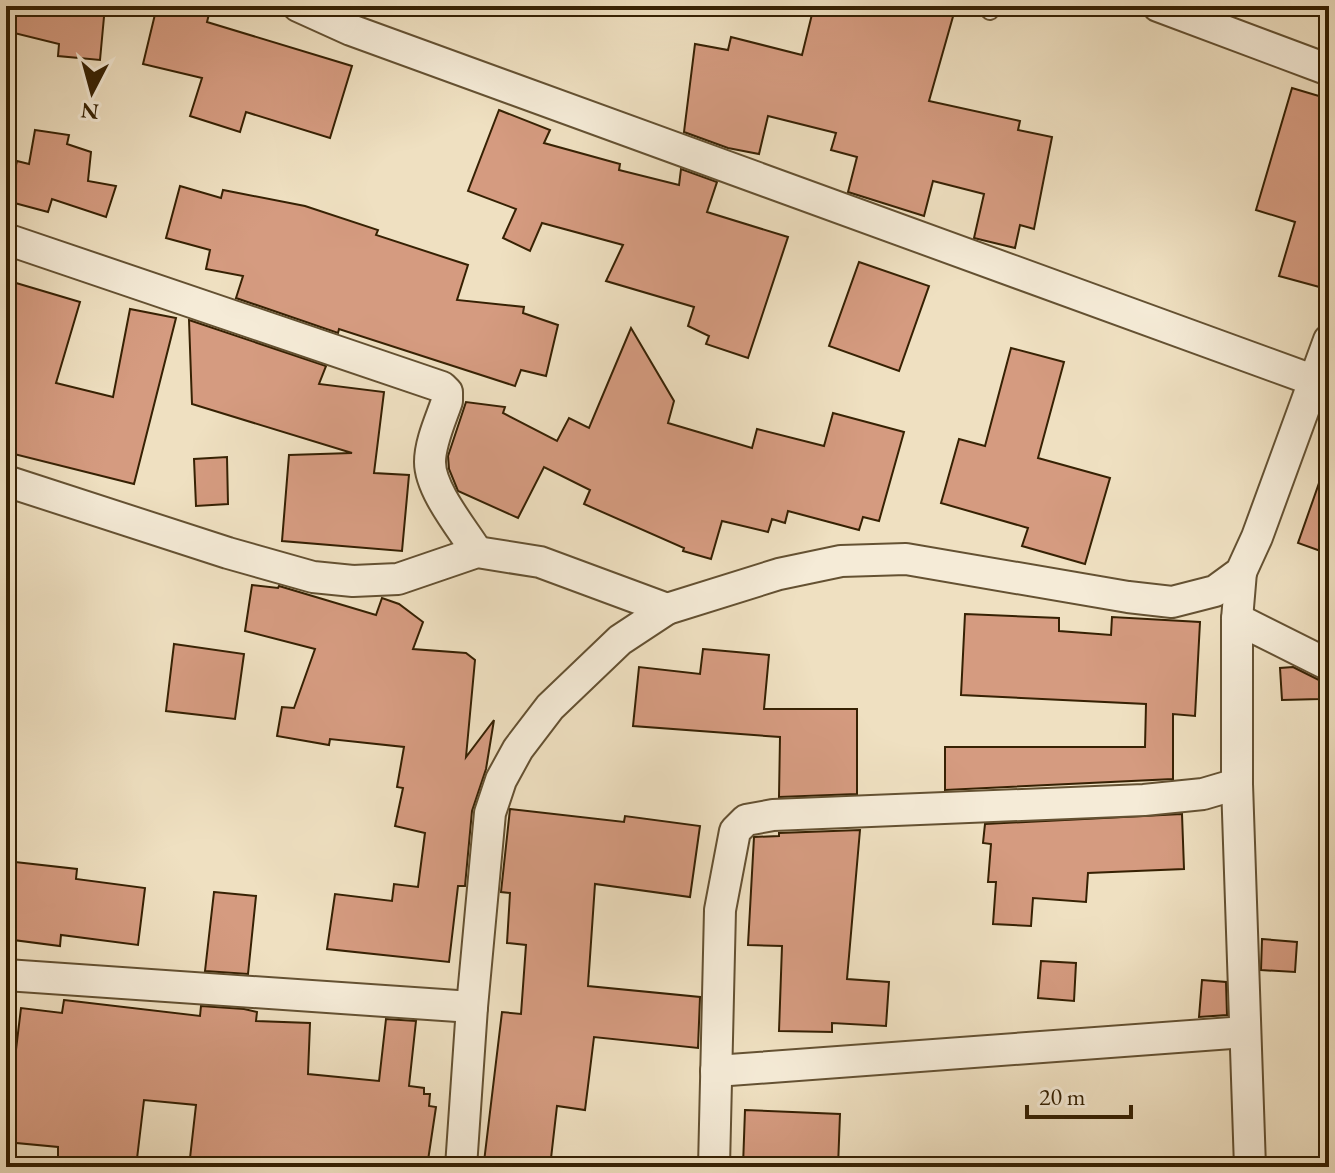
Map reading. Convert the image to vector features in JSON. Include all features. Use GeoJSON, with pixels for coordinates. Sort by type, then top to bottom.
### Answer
{"type":"FeatureCollection","features":[{"type":"Feature","properties":{"kind":"street"},"geometry":{"type":"LineString","coordinates":[[298,6],[351,30],[1322,384]]}},
{"type":"Feature","properties":{"kind":"street"},"geometry":{"type":"LineString","coordinates":[[1158,6],[1329,70]]}},
{"type":"Feature","properties":{"kind":"street"},"geometry":{"type":"LineString","coordinates":[[6,239],[442,387],[447,392],[447,401],[432,449],[434,483],[477,552]]}},
{"type":"Feature","properties":{"kind":"street"},"geometry":{"type":"LineString","coordinates":[[1250,1167],[1237,784],[1237,619],[1241,572],[1322,384],[1329,340]]}},
{"type":"Feature","properties":{"kind":"street"},"geometry":{"type":"LineString","coordinates":[[6,481],[228,553],[313,577],[353,581],[398,579],[477,552],[540,562],[667,609]]}},
{"type":"Feature","properties":{"kind":"street"},"geometry":{"type":"LineString","coordinates":[[461,1167],[490,813],[501,780],[518,749],[550,707],[620,640],[667,609],[779,574],[841,561],[906,559],[1172,602],[1215,591],[1241,572]]}},
{"type":"Feature","properties":{"kind":"street"},"geometry":{"type":"LineString","coordinates":[[1237,619],[1329,665]]}},
{"type":"Feature","properties":{"kind":"street"},"geometry":{"type":"LineString","coordinates":[[714,1167],[720,910],[735,831],[746,820],[773,815],[1144,800],[1203,794],[1237,784]]}},
{"type":"Feature","properties":{"kind":"street"},"geometry":{"type":"LineString","coordinates":[[6,975],[472,1007]]}},
{"type":"Feature","properties":{"kind":"street"},"geometry":{"type":"LineString","coordinates":[[716,1071],[1245,1032]]}},
{"type":"Feature","properties":{"kind":"building"},"geometry":{"type":"Polygon","coordinates":[[[6,6],[105,6],[100,60],[58,56],[59,44],[6,31],[6,6]]]}},
{"type":"Feature","properties":{"kind":"building"},"geometry":{"type":"Polygon","coordinates":[[[157,6],[211,6],[207,22],[352,66],[330,138],[246,112],[240,132],[190,116],[202,78],[143,64],[157,6]]]}},
{"type":"Feature","properties":{"kind":"building"},"geometry":{"type":"Polygon","coordinates":[[[814,6],[956,6],[929,101],[1020,121],[1018,130],[1052,137],[1034,229],[1020,225],[1015,248],[974,238],[984,194],[933,181],[924,216],[848,192],[857,157],[831,150],[836,133],[768,116],[759,154],[728,148],[684,132],[695,44],[728,50],[731,37],[802,55],[814,6]]]}},
{"type":"Feature","properties":{"kind":"building"},"geometry":{"type":"Polygon","coordinates":[[[1292,88],[1329,99],[1329,203],[1320,233],[1329,236],[1329,268],[1323,288],[1279,276],[1295,222],[1256,210],[1292,88]]]}},
{"type":"Feature","properties":{"kind":"building"},"geometry":{"type":"Polygon","coordinates":[[[499,110],[550,130],[544,143],[620,164],[619,170],[679,185],[681,169],[717,182],[707,212],[788,237],[748,358],[706,344],[709,336],[688,326],[694,307],[606,281],[623,245],[542,223],[530,251],[503,238],[516,209],[468,191],[499,110]]]}},
{"type":"Feature","properties":{"kind":"building"},"geometry":{"type":"Polygon","coordinates":[[[35,130],[69,135],[67,144],[91,152],[88,181],[116,186],[106,217],[52,199],[48,212],[7,201],[17,161],[29,164],[35,130]]]}},
{"type":"Feature","properties":{"kind":"building"},"geometry":{"type":"Polygon","coordinates":[[[180,186],[221,198],[223,190],[305,206],[378,230],[376,235],[468,265],[457,300],[524,307],[523,313],[558,325],[546,376],[521,370],[515,386],[339,329],[338,333],[236,298],[243,276],[206,269],[210,250],[166,238],[180,186]]]}},
{"type":"Feature","properties":{"kind":"building"},"geometry":{"type":"Polygon","coordinates":[[[859,262],[929,286],[899,371],[829,346],[859,262]]]}},
{"type":"Feature","properties":{"kind":"building"},"geometry":{"type":"Polygon","coordinates":[[[6,280],[80,302],[56,383],[113,397],[130,309],[176,318],[134,484],[6,452],[6,280]]]}},
{"type":"Feature","properties":{"kind":"building"},"geometry":{"type":"Polygon","coordinates":[[[189,320],[326,366],[319,384],[384,392],[374,473],[409,475],[402,551],[282,541],[289,455],[352,453],[192,404],[189,320]]]}},
{"type":"Feature","properties":{"kind":"building"},"geometry":{"type":"Polygon","coordinates":[[[631,328],[674,401],[668,423],[752,448],[757,429],[824,446],[833,413],[904,432],[879,521],[863,517],[859,530],[788,511],[785,523],[772,519],[768,532],[722,521],[711,559],[683,551],[684,548],[584,504],[590,490],[544,467],[518,518],[458,491],[449,469],[448,456],[466,402],[505,407],[503,413],[557,441],[569,418],[589,428],[631,328]]]}},
{"type":"Feature","properties":{"kind":"building"},"geometry":{"type":"Polygon","coordinates":[[[1011,348],[1064,362],[1038,458],[1110,478],[1085,564],[1022,546],[1028,528],[941,503],[959,439],[985,446],[1011,348]]]}},
{"type":"Feature","properties":{"kind":"building"},"geometry":{"type":"Polygon","coordinates":[[[227,457],[228,504],[196,506],[194,459],[227,457]]]}},
{"type":"Feature","properties":{"kind":"building"},"geometry":{"type":"Polygon","coordinates":[[[1325,466],[1329,467],[1329,554],[1298,543],[1325,466]]]}},
{"type":"Feature","properties":{"kind":"building"},"geometry":{"type":"Polygon","coordinates":[[[252,585],[279,586],[376,615],[382,598],[399,604],[423,622],[413,649],[466,653],[475,660],[466,757],[494,720],[486,769],[472,811],[465,886],[458,886],[449,962],[327,949],[335,894],[392,901],[394,884],[418,887],[425,833],[395,826],[403,788],[397,787],[404,747],[330,739],[329,745],[277,736],[282,707],[294,708],[315,649],[245,631],[252,585]]]}},
{"type":"Feature","properties":{"kind":"building"},"geometry":{"type":"Polygon","coordinates":[[[965,614],[1059,618],[1059,631],[1111,635],[1112,617],[1200,622],[1195,716],[1173,714],[1173,779],[945,790],[945,747],[1145,747],[1146,704],[961,695],[965,614]]]}},
{"type":"Feature","properties":{"kind":"building"},"geometry":{"type":"Polygon","coordinates":[[[174,644],[244,654],[235,719],[166,711],[174,644]]]}},
{"type":"Feature","properties":{"kind":"building"},"geometry":{"type":"Polygon","coordinates":[[[703,649],[769,655],[764,709],[857,709],[857,794],[779,797],[780,737],[633,726],[639,667],[700,674],[703,649]]]}},
{"type":"Feature","properties":{"kind":"building"},"geometry":{"type":"Polygon","coordinates":[[[1293,667],[1319,680],[1320,699],[1282,700],[1280,668],[1293,667]]]}},
{"type":"Feature","properties":{"kind":"building"},"geometry":{"type":"Polygon","coordinates":[[[510,809],[624,822],[625,816],[700,826],[690,897],[595,884],[588,986],[700,997],[698,1048],[594,1037],[585,1110],[557,1106],[550,1167],[497,1167],[498,1163],[484,1162],[502,1012],[521,1014],[526,945],[507,943],[510,893],[501,892],[510,809]]]}},
{"type":"Feature","properties":{"kind":"building"},"geometry":{"type":"Polygon","coordinates":[[[1182,814],[1184,869],[1088,873],[1086,902],[1033,898],[1031,926],[993,924],[996,882],[988,882],[991,844],[983,843],[985,824],[1182,814]]]}},
{"type":"Feature","properties":{"kind":"building"},"geometry":{"type":"Polygon","coordinates":[[[860,830],[847,979],[889,982],[886,1026],[832,1023],[832,1032],[779,1031],[782,946],[748,945],[754,837],[860,830]]]}},
{"type":"Feature","properties":{"kind":"building"},"geometry":{"type":"Polygon","coordinates":[[[6,861],[77,869],[76,879],[145,888],[138,945],[61,935],[60,946],[6,939],[6,861]]]}},
{"type":"Feature","properties":{"kind":"building"},"geometry":{"type":"Polygon","coordinates":[[[214,892],[256,896],[248,974],[205,971],[214,892]]]}},
{"type":"Feature","properties":{"kind":"building"},"geometry":{"type":"Polygon","coordinates":[[[1262,939],[1297,942],[1295,972],[1261,970],[1262,939]]]}},
{"type":"Feature","properties":{"kind":"building"},"geometry":{"type":"Polygon","coordinates":[[[1041,961],[1076,963],[1074,1001],[1038,998],[1041,961]]]}},
{"type":"Feature","properties":{"kind":"building"},"geometry":{"type":"Polygon","coordinates":[[[1202,980],[1226,982],[1227,1015],[1199,1017],[1202,980]]]}},
{"type":"Feature","properties":{"kind":"building"},"geometry":{"type":"Polygon","coordinates":[[[64,1000],[200,1016],[201,1006],[244,1009],[257,1012],[256,1021],[310,1023],[308,1074],[379,1081],[386,1019],[416,1021],[409,1086],[424,1088],[424,1094],[430,1094],[429,1106],[436,1107],[427,1167],[189,1167],[196,1105],[144,1100],[136,1167],[58,1167],[58,1147],[6,1142],[6,1090],[11,1091],[21,1008],[62,1013],[64,1000]]]}},
{"type":"Feature","properties":{"kind":"building"},"geometry":{"type":"Polygon","coordinates":[[[745,1110],[840,1114],[838,1167],[743,1166],[745,1110]]]}}]}
